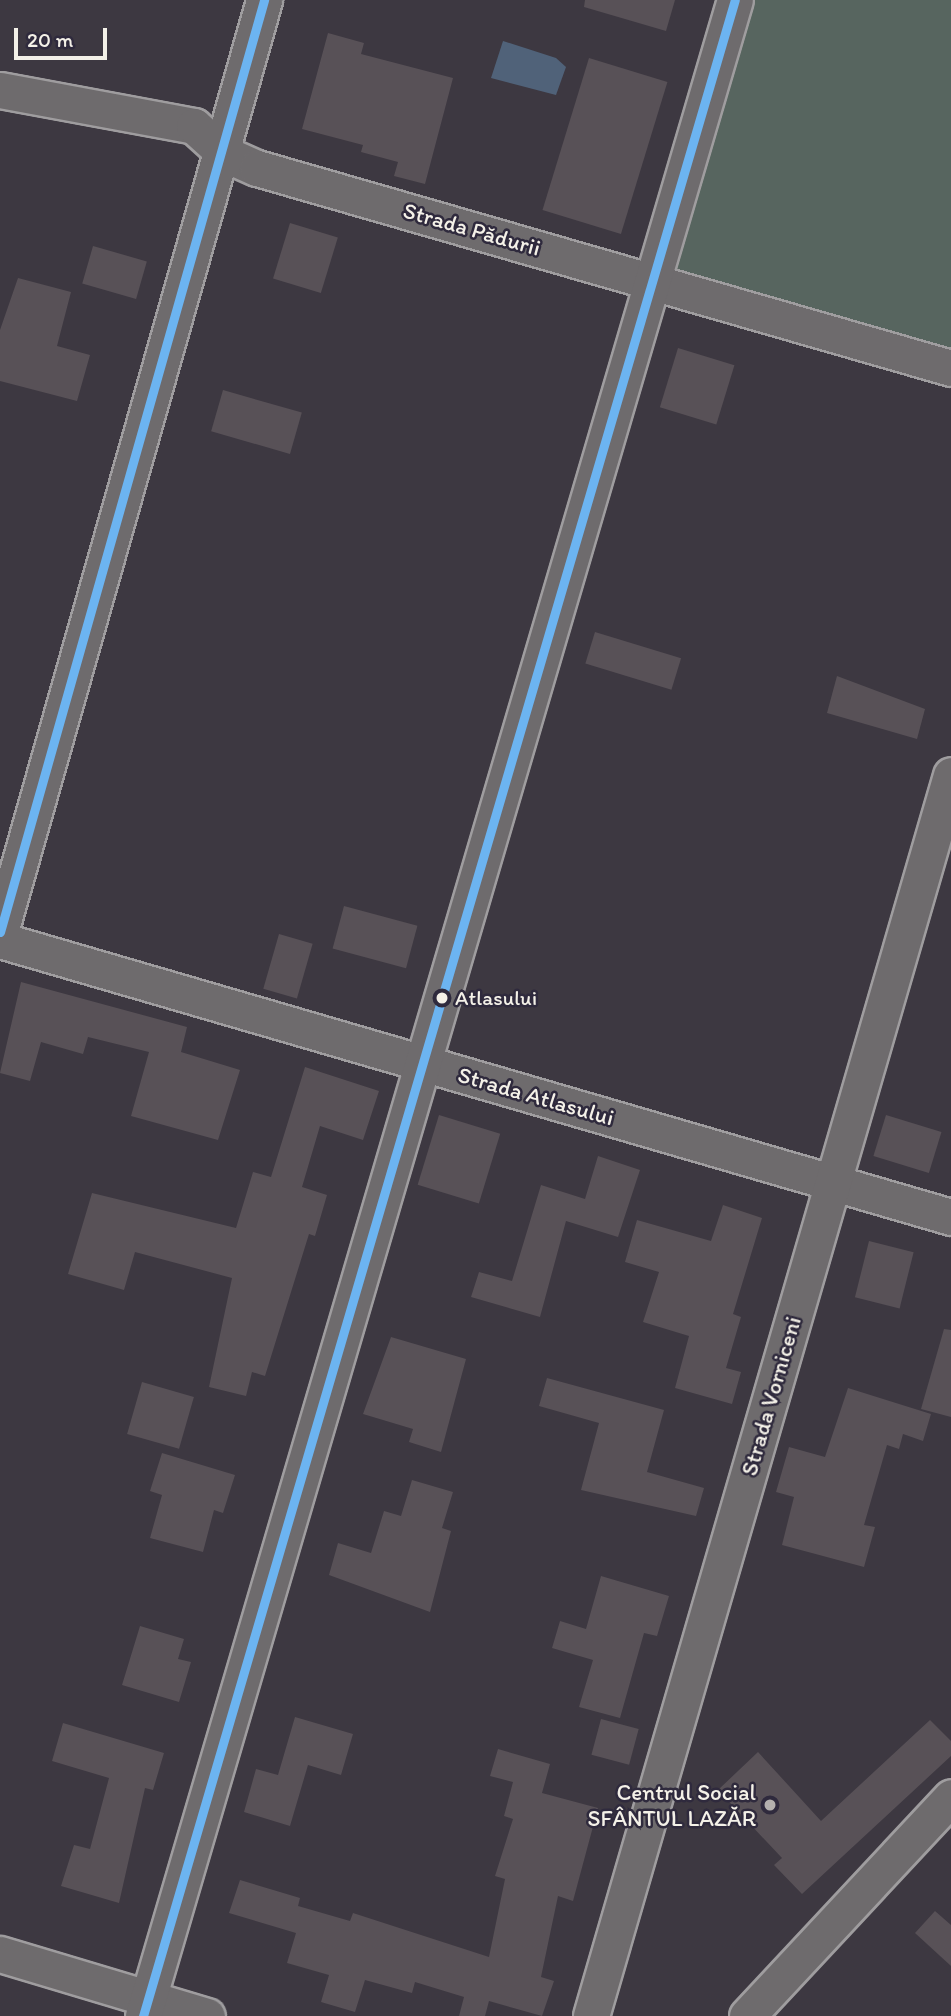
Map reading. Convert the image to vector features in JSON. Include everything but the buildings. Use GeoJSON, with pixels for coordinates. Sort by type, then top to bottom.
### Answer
{"type":"FeatureCollection","features":[{"type":"Feature","properties":{"kind":"street"},"geometry":{"type":"LineString","coordinates":[[0,932],[225,154],[264,0]]}},
{"type":"Feature","properties":{"kind":"street"},"geometry":{"type":"LineString","coordinates":[[146,2007],[426,1065],[735,0]]}},
{"type":"Feature","properties":{"kind":"street","name":"Strada Pădurii"},"geometry":{"type":"LineString","coordinates":[[0,90],[194,126],[225,154],[951,368]]}},
{"type":"Feature","properties":{"kind":"street","name":"Strada Vorniceni"},"geometry":{"type":"LineString","coordinates":[[591,2016],[951,775]]}},
{"type":"Feature","properties":{"kind":"street","name":"Strada Atlasului"},"geometry":{"type":"LineString","coordinates":[[0,940],[951,1217]]}},
{"type":"Feature","properties":{"kind":"street"},"geometry":{"type":"LineString","coordinates":[[747,2016],[951,1797]]}},
{"type":"Feature","properties":{"kind":"street"},"geometry":{"type":"LineString","coordinates":[[0,1954],[146,2007],[207,2016]]}},
{"type":"Feature","properties":{"kind":"shaded area"},"geometry":{"type":"Polygon","coordinates":[[[735,0],[951,0],[951,368],[653,281],[735,0]]]}},
{"type":"Feature","properties":{"kind":"water"},"geometry":{"type":"Polygon","coordinates":[[[503,41],[556,58],[566,67],[556,95],[491,78],[503,41]]]}},
{"type":"Feature","properties":{"kind":"transit line"},"geometry":{"type":"LineString","coordinates":[[0,932],[264,0]]}},
{"type":"Feature","properties":{"kind":"transit line"},"geometry":{"type":"LineString","coordinates":[[143,2016],[735,0]]}},
{"type":"Feature","properties":{"kind":"place","name":"Atlasului"},"geometry":{"type":"Point","coordinates":[442,998]}},
{"type":"Feature","properties":{"kind":"place","name":"Centrul Social SFÂNTUL LAZĂR"},"geometry":{"type":"Point","coordinates":[770,1805]}}]}
